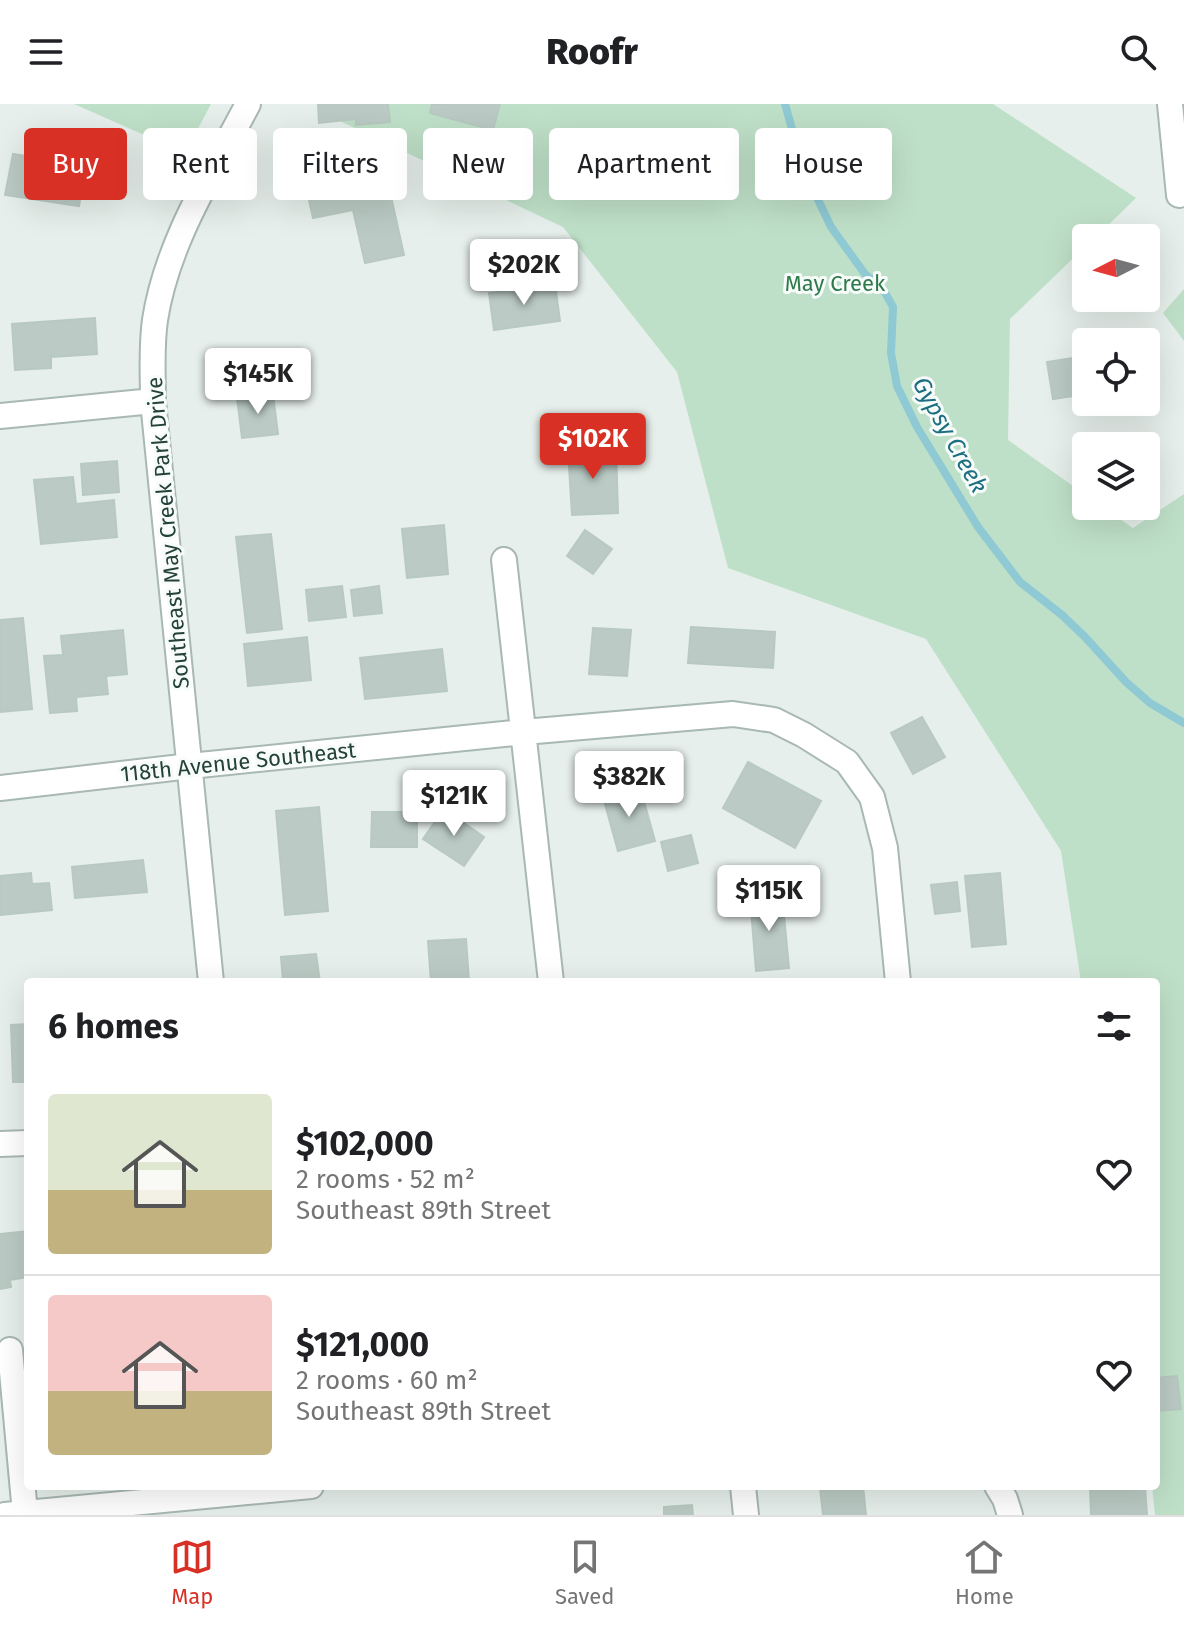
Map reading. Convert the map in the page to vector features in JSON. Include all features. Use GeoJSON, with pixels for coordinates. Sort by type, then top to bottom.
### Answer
{"type":"FeatureCollection","features":[{"type":"Feature","properties":{"kind":"street","name":"Southeast May Creek Park Drive"},"geometry":{"type":"LineString","coordinates":[[211,978],[153,401],[152,355],[155,320],[171,258],[248,104]]}},
{"type":"Feature","properties":{"kind":"street"},"geometry":{"type":"LineString","coordinates":[[1170,104],[1179,195]]}},
{"type":"Feature","properties":{"kind":"street"},"geometry":{"type":"LineString","coordinates":[[0,416],[153,401]]}},
{"type":"Feature","properties":{"kind":"street"},"geometry":{"type":"LineString","coordinates":[[504,560],[551,978]]}},
{"type":"Feature","properties":{"kind":"street","name":"118th Avenue Southeast"},"geometry":{"type":"LineString","coordinates":[[0,788],[524,732],[733,714],[774,720],[847,762],[872,797],[885,848],[898,978]]}},
{"type":"Feature","properties":{"kind":"street"},"geometry":{"type":"LineString","coordinates":[[0,1144],[24,1143]]}},
{"type":"Feature","properties":{"kind":"street"},"geometry":{"type":"LineString","coordinates":[[10,1350],[15,1514],[260,1497],[292,1490]]}},
{"type":"Feature","properties":{"kind":"street"},"geometry":{"type":"LineString","coordinates":[[743,1490],[746,1515]]}},
{"type":"Feature","properties":{"kind":"street"},"geometry":{"type":"LineString","coordinates":[[999,1490],[1010,1515]]}},
{"type":"Feature","properties":{"kind":"green space"},"geometry":{"type":"Polygon","coordinates":[[[74,104],[211,104],[198,128],[143,128],[143,134],[74,104]]]}},
{"type":"Feature","properties":{"kind":"green space","name":"May Creek"},"geometry":{"type":"Polygon","coordinates":[[[329,104],[993,104],[1136,198],[1109,224],[1072,224],[1072,259],[1010,319],[1008,440],[1072,485],[1072,520],[1121,520],[1133,528],[1145,520],[1160,520],[1160,510],[1184,494],[1184,1515],[1155,1515],[1152,1490],[1160,1490],[1160,978],[1080,978],[1061,851],[926,639],[728,568],[677,372],[563,227],[506,200],[533,200],[533,128],[423,128],[423,161],[407,153],[407,128],[354,128],[325,114],[329,104]]]}},
{"type":"Feature","properties":{"kind":"green space"},"geometry":{"type":"Polygon","coordinates":[[[1184,289],[1184,341],[1163,313],[1184,289]]]}},
{"type":"Feature","properties":{"kind":"building"},"geometry":{"type":"Polygon","coordinates":[[[318,104],[388,104],[390,122],[356,125],[356,119],[319,123],[318,104]]]}},
{"type":"Feature","properties":{"kind":"building"},"geometry":{"type":"Polygon","coordinates":[[[432,104],[500,104],[494,128],[430,113],[432,104]]]}},
{"type":"Feature","properties":{"kind":"building"},"geometry":{"type":"Polygon","coordinates":[[[13,154],[24,156],[24,198],[5,195],[13,154]]]}},
{"type":"Feature","properties":{"kind":"building"},"geometry":{"type":"Polygon","coordinates":[[[39,200],[80,200],[79,206],[39,200]]]}},
{"type":"Feature","properties":{"kind":"building"},"geometry":{"type":"Polygon","coordinates":[[[309,200],[392,200],[404,255],[365,263],[353,210],[313,218],[309,200]]]}},
{"type":"Feature","properties":{"kind":"building"},"geometry":{"type":"Polygon","coordinates":[[[555,284],[560,321],[494,330],[489,293],[555,284]]]}},
{"type":"Feature","properties":{"kind":"building"},"geometry":{"type":"Polygon","coordinates":[[[95,318],[97,354],[51,357],[51,368],[15,370],[12,324],[95,318]]]}},
{"type":"Feature","properties":{"kind":"building"},"geometry":{"type":"Polygon","coordinates":[[[1072,358],[1072,396],[1053,399],[1047,362],[1072,358]]]}},
{"type":"Feature","properties":{"kind":"building"},"geometry":{"type":"Polygon","coordinates":[[[273,394],[278,434],[242,438],[237,398],[273,394]]]}},
{"type":"Feature","properties":{"kind":"building"},"geometry":{"type":"Polygon","coordinates":[[[616,447],[618,513],[572,515],[568,449],[616,447]]]}},
{"type":"Feature","properties":{"kind":"building"},"geometry":{"type":"Polygon","coordinates":[[[117,461],[119,492],[83,495],[81,464],[117,461]]]}},
{"type":"Feature","properties":{"kind":"building"},"geometry":{"type":"Polygon","coordinates":[[[73,477],[76,504],[114,500],[117,537],[41,544],[34,480],[73,477]]]}},
{"type":"Feature","properties":{"kind":"building"},"geometry":{"type":"Polygon","coordinates":[[[444,525],[448,574],[407,578],[402,529],[444,525]]]}},
{"type":"Feature","properties":{"kind":"building"},"geometry":{"type":"Polygon","coordinates":[[[585,530],[612,549],[593,574],[567,556],[585,530]]]}},
{"type":"Feature","properties":{"kind":"building"},"geometry":{"type":"Polygon","coordinates":[[[271,534],[282,629],[247,633],[236,537],[271,534]]]}},
{"type":"Feature","properties":{"kind":"building"},"geometry":{"type":"Polygon","coordinates":[[[342,586],[346,617],[309,621],[306,590],[342,586]]]}},
{"type":"Feature","properties":{"kind":"building"},"geometry":{"type":"Polygon","coordinates":[[[379,586],[382,613],[354,616],[351,590],[379,586]]]}},
{"type":"Feature","properties":{"kind":"building"},"geometry":{"type":"Polygon","coordinates":[[[23,618],[32,709],[0,712],[0,620],[23,618]]]}},
{"type":"Feature","properties":{"kind":"building"},"geometry":{"type":"Polygon","coordinates":[[[691,627],[775,632],[773,668],[688,663],[691,627]]]}},
{"type":"Feature","properties":{"kind":"building"},"geometry":{"type":"Polygon","coordinates":[[[593,628],[631,630],[627,676],[589,674],[593,628]]]}},
{"type":"Feature","properties":{"kind":"building"},"geometry":{"type":"Polygon","coordinates":[[[123,630],[127,674],[106,676],[108,694],[76,697],[77,711],[50,713],[44,656],[63,655],[61,636],[123,630]]]}},
{"type":"Feature","properties":{"kind":"building"},"geometry":{"type":"Polygon","coordinates":[[[307,637],[311,680],[248,686],[244,644],[307,637]]]}},
{"type":"Feature","properties":{"kind":"building"},"geometry":{"type":"Polygon","coordinates":[[[442,649],[447,691],[365,699],[360,658],[442,649]]]}},
{"type":"Feature","properties":{"kind":"building"},"geometry":{"type":"Polygon","coordinates":[[[922,717],[945,757],[913,774],[891,733],[922,717]]]}},
{"type":"Feature","properties":{"kind":"building"},"geometry":{"type":"Polygon","coordinates":[[[748,762],[821,801],[795,848],[723,808],[748,762]]]}},
{"type":"Feature","properties":{"kind":"building"},"geometry":{"type":"Polygon","coordinates":[[[640,787],[655,841],[618,851],[603,797],[640,787]]]}},
{"type":"Feature","properties":{"kind":"building"},"geometry":{"type":"Polygon","coordinates":[[[319,807],[328,911],[285,915],[276,811],[319,807]]]}},
{"type":"Feature","properties":{"kind":"building"},"geometry":{"type":"Polygon","coordinates":[[[444,809],[484,837],[464,866],[423,839],[444,809]]]}},
{"type":"Feature","properties":{"kind":"building"},"geometry":{"type":"Polygon","coordinates":[[[372,812],[417,812],[417,847],[371,847],[372,812]]]}},
{"type":"Feature","properties":{"kind":"building"},"geometry":{"type":"Polygon","coordinates":[[[691,835],[698,863],[668,871],[661,842],[691,835]]]}},
{"type":"Feature","properties":{"kind":"building"},"geometry":{"type":"Polygon","coordinates":[[[143,860],[147,892],[75,898],[72,867],[143,860]]]}},
{"type":"Feature","properties":{"kind":"building"},"geometry":{"type":"Polygon","coordinates":[[[31,873],[32,884],[49,883],[52,910],[0,915],[0,876],[31,873]]]}},
{"type":"Feature","properties":{"kind":"building"},"geometry":{"type":"Polygon","coordinates":[[[1000,873],[1006,944],[972,947],[965,876],[1000,873]]]}},
{"type":"Feature","properties":{"kind":"building"},"geometry":{"type":"Polygon","coordinates":[[[957,882],[960,911],[935,914],[931,885],[957,882]]]}},
{"type":"Feature","properties":{"kind":"building"},"geometry":{"type":"Polygon","coordinates":[[[782,894],[789,968],[756,971],[750,897],[782,894]]]}},
{"type":"Feature","properties":{"kind":"building"},"geometry":{"type":"Polygon","coordinates":[[[466,939],[469,978],[431,978],[428,941],[466,939]]]}},
{"type":"Feature","properties":{"kind":"building"},"geometry":{"type":"Polygon","coordinates":[[[316,954],[319,978],[283,978],[281,957],[316,954]]]}},
{"type":"Feature","properties":{"kind":"building"},"geometry":{"type":"Polygon","coordinates":[[[24,1024],[24,1082],[13,1082],[11,1025],[24,1024]]]}},
{"type":"Feature","properties":{"kind":"building"},"geometry":{"type":"Polygon","coordinates":[[[24,1231],[24,1278],[10,1280],[11,1287],[0,1289],[0,1234],[24,1231]]]}},
{"type":"Feature","properties":{"kind":"building"},"geometry":{"type":"Polygon","coordinates":[[[1177,1376],[1181,1409],[1160,1411],[1160,1378],[1177,1376]]]}},
{"type":"Feature","properties":{"kind":"building"},"geometry":{"type":"Polygon","coordinates":[[[820,1490],[863,1490],[866,1515],[823,1515],[820,1490]]]}},
{"type":"Feature","properties":{"kind":"building"},"geometry":{"type":"Polygon","coordinates":[[[1090,1490],[1145,1490],[1147,1515],[1091,1515],[1090,1490]]]}},
{"type":"Feature","properties":{"kind":"building"},"geometry":{"type":"Polygon","coordinates":[[[692,1505],[693,1515],[664,1515],[664,1507],[692,1505]]]}},
{"type":"Feature","properties":{"kind":"waterway","name":"Gypsy Creek"},"geometry":{"type":"LineString","coordinates":[[785,104],[803,168],[831,227],[865,274],[883,289],[893,307],[891,353],[897,386],[917,427],[978,527],[1020,582],[1062,615],[1150,703],[1184,723]]}}]}
